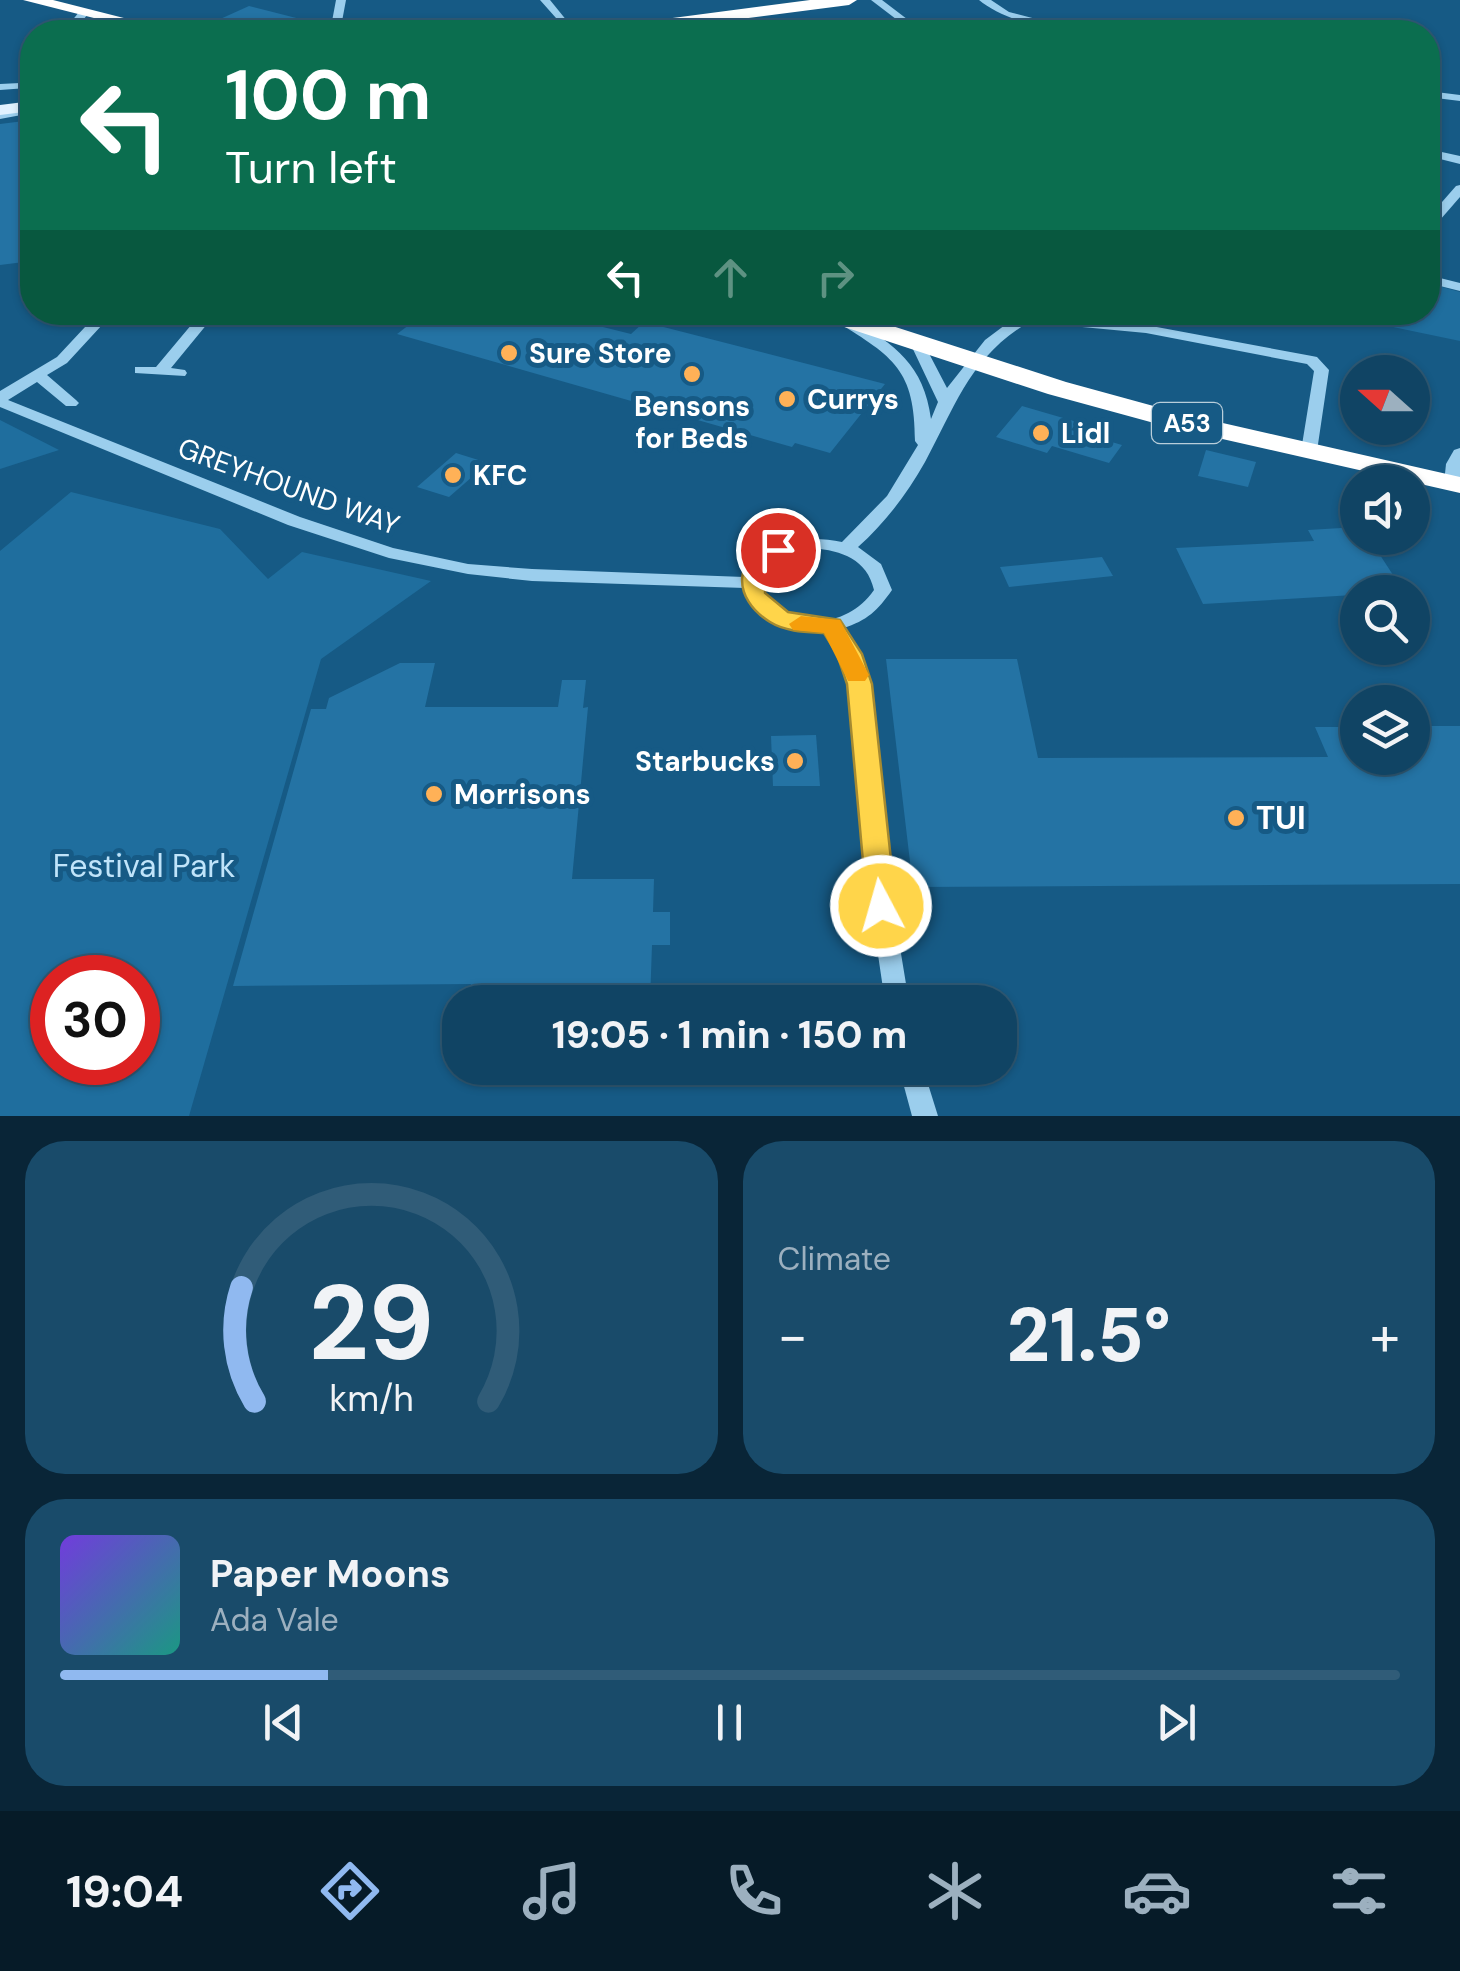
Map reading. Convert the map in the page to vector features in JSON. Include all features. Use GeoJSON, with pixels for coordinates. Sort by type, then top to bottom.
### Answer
{"type":"FeatureCollection","features":[{"type":"Feature","properties":{"kind":"highway"},"geometry":{"type":"LineString","coordinates":[[31,0],[111,20]]}},
{"type":"Feature","properties":{"kind":"highway"},"geometry":{"type":"LineString","coordinates":[[735,20],[849,0]]}},
{"type":"Feature","properties":{"kind":"highway","name":"A53"},"geometry":{"type":"LineString","coordinates":[[866,325],[1174,420],[1456,484]]}},
{"type":"Feature","properties":{"kind":"street"},"geometry":{"type":"LineString","coordinates":[[545,0],[563,20]]}},
{"type":"Feature","properties":{"kind":"street"},"geometry":{"type":"LineString","coordinates":[[876,0],[903,20]]}},
{"type":"Feature","properties":{"kind":"street"},"geometry":{"type":"LineString","coordinates":[[984,0],[1006,14],[1031,20]]}},
{"type":"Feature","properties":{"kind":"street"},"geometry":{"type":"LineString","coordinates":[[79,20],[84,14]]}},
{"type":"Feature","properties":{"kind":"street"},"geometry":{"type":"LineString","coordinates":[[1440,212],[1460,189]]}},
{"type":"Feature","properties":{"kind":"street"},"geometry":{"type":"LineString","coordinates":[[0,400],[62,360],[95,325]]}},
{"type":"Feature","properties":{"kind":"street"},"geometry":{"type":"LineString","coordinates":[[160,372],[200,325]]}},
{"type":"Feature","properties":{"kind":"street"},"geometry":{"type":"LineString","coordinates":[[854,325],[893,350],[915,375],[925,411],[922,456]]}},
{"type":"Feature","properties":{"kind":"street"},"geometry":{"type":"LineString","coordinates":[[846,548],[874,526],[922,456],[946,402],[974,360],[1012,325]]}},
{"type":"Feature","properties":{"kind":"street"},"geometry":{"type":"LineString","coordinates":[[1107,325],[1312,360],[1322,370],[1309,451]]}},
{"type":"Feature","properties":{"kind":"street"},"geometry":{"type":"LineString","coordinates":[[918,344],[946,402]]}},
{"type":"Feature","properties":{"kind":"street"},"geometry":{"type":"LineString","coordinates":[[140,370],[180,373]]}},
{"type":"Feature","properties":{"kind":"street"},"geometry":{"type":"LineString","coordinates":[[39,376],[71,402]]}},
{"type":"Feature","properties":{"kind":"street","name":"GREYHOUND WAY"},"geometry":{"type":"LineString","coordinates":[[0,400],[310,528],[389,553],[468,569],[532,575],[751,582]]}},
{"type":"Feature","properties":{"kind":"street"},"geometry":{"type":"LineString","coordinates":[[1456,484],[1454,464],[1460,453]]}},
{"type":"Feature","properties":{"kind":"street"},"geometry":{"type":"LineString","coordinates":[[813,543],[846,548],[874,565],[883,590],[867,613],[832,625],[796,623],[764,608],[751,582],[764,558],[778,550],[813,543]]}},
{"type":"Feature","properties":{"kind":"street"},"geometry":{"type":"LineString","coordinates":[[832,625],[850,654],[859,684],[881,906],[894,985]]}},
{"type":"Feature","properties":{"kind":"street"},"geometry":{"type":"LineString","coordinates":[[915,1085],[924,1116]]}},
{"type":"Feature","properties":{"kind":"green space"},"geometry":{"type":"Polygon","coordinates":[[[1440,286],[1460,292],[1460,341],[1383,325],[1440,325],[1440,286]]]}},
{"type":"Feature","properties":{"kind":"green space"},"geometry":{"type":"Polygon","coordinates":[[[0,420],[59,450],[0,469],[0,420]]]}},
{"type":"Feature","properties":{"kind":"green space","name":"Festival Park"},"geometry":{"type":"Polygon","coordinates":[[[71,492],[220,529],[268,579],[302,552],[431,581],[321,659],[189,1116],[0,1116],[0,551],[71,492]]]}},
{"type":"Feature","properties":{"kind":"building"},"geometry":{"type":"Polygon","coordinates":[[[249,6],[304,20],[218,20],[249,6]]]}},
{"type":"Feature","properties":{"kind":"building"},"geometry":{"type":"Polygon","coordinates":[[[20,122],[20,262],[0,265],[0,124],[20,122]]]}},
{"type":"Feature","properties":{"kind":"building"},"geometry":{"type":"Polygon","coordinates":[[[409,325],[595,325],[631,334],[641,325],[656,325],[885,384],[830,453],[795,443],[792,447],[397,334],[409,325]]]}},
{"type":"Feature","properties":{"kind":"building","name":"Lidl"},"geometry":{"type":"Polygon","coordinates":[[[1022,406],[1077,422],[1071,430],[1122,445],[1109,463],[1052,446],[1047,453],[996,437],[1022,406]]]}},
{"type":"Feature","properties":{"kind":"building"},"geometry":{"type":"Polygon","coordinates":[[[1206,450],[1256,462],[1248,487],[1198,476],[1206,450]]]}},
{"type":"Feature","properties":{"kind":"building","name":"KFC"},"geometry":{"type":"Polygon","coordinates":[[[456,453],[488,463],[449,497],[417,487],[456,453]]]}},
{"type":"Feature","properties":{"kind":"building"},"geometry":{"type":"Polygon","coordinates":[[[1340,528],[1340,555],[1380,555],[1393,575],[1340,575],[1340,596],[1203,604],[1176,548],[1314,541],[1308,530],[1340,528]]]}},
{"type":"Feature","properties":{"kind":"building"},"geometry":{"type":"Polygon","coordinates":[[[1102,557],[1113,576],[1009,587],[1000,567],[1102,557]]]}},
{"type":"Feature","properties":{"kind":"building"},"geometry":{"type":"Polygon","coordinates":[[[886,659],[1017,659],[1038,758],[1328,757],[1315,727],[1340,727],[1340,775],[1430,775],[1430,726],[1460,726],[1460,884],[913,887],[886,659]]]}},
{"type":"Feature","properties":{"kind":"building","name":"Morrisons"},"geometry":{"type":"Polygon","coordinates":[[[400,663],[435,663],[425,707],[558,707],[562,680],[586,680],[583,708],[588,707],[572,879],[654,879],[653,912],[670,912],[670,945],[652,945],[651,985],[233,986],[311,709],[326,709],[329,698],[400,663]]]}},
{"type":"Feature","properties":{"kind":"building","name":"Starbucks"},"geometry":{"type":"Polygon","coordinates":[[[816,735],[820,786],[773,786],[771,736],[816,735]]]}},
{"type":"Feature","properties":{"kind":"slow traffic"},"geometry":{"type":"LineString","coordinates":[[801,624],[832,625],[850,654],[856,675]]}},
{"type":"Feature","properties":{"kind":"place","name":"Sure Store"},"geometry":{"type":"Point","coordinates":[509,353]}},
{"type":"Feature","properties":{"kind":"place","name":"Bensons for Beds"},"geometry":{"type":"Point","coordinates":[692,374]}},
{"type":"Feature","properties":{"kind":"place","name":"Currys"},"geometry":{"type":"Point","coordinates":[787,399]}},
{"type":"Feature","properties":{"kind":"place","name":"Lidl"},"geometry":{"type":"Point","coordinates":[1041,433]}},
{"type":"Feature","properties":{"kind":"place","name":"KFC"},"geometry":{"type":"Point","coordinates":[453,475]}},
{"type":"Feature","properties":{"kind":"place","name":"Starbucks"},"geometry":{"type":"Point","coordinates":[795,761]}},
{"type":"Feature","properties":{"kind":"place","name":"Morrisons"},"geometry":{"type":"Point","coordinates":[434,794]}},
{"type":"Feature","properties":{"kind":"place","name":"TUI"},"geometry":{"type":"Point","coordinates":[1236,818]}},
{"type":"Feature","properties":{"kind":"route"},"geometry":{"type":"LineString","coordinates":[[778,550],[754,570],[754,596],[779,618],[814,626],[832,625],[850,654],[859,684],[881,906]]}}]}
